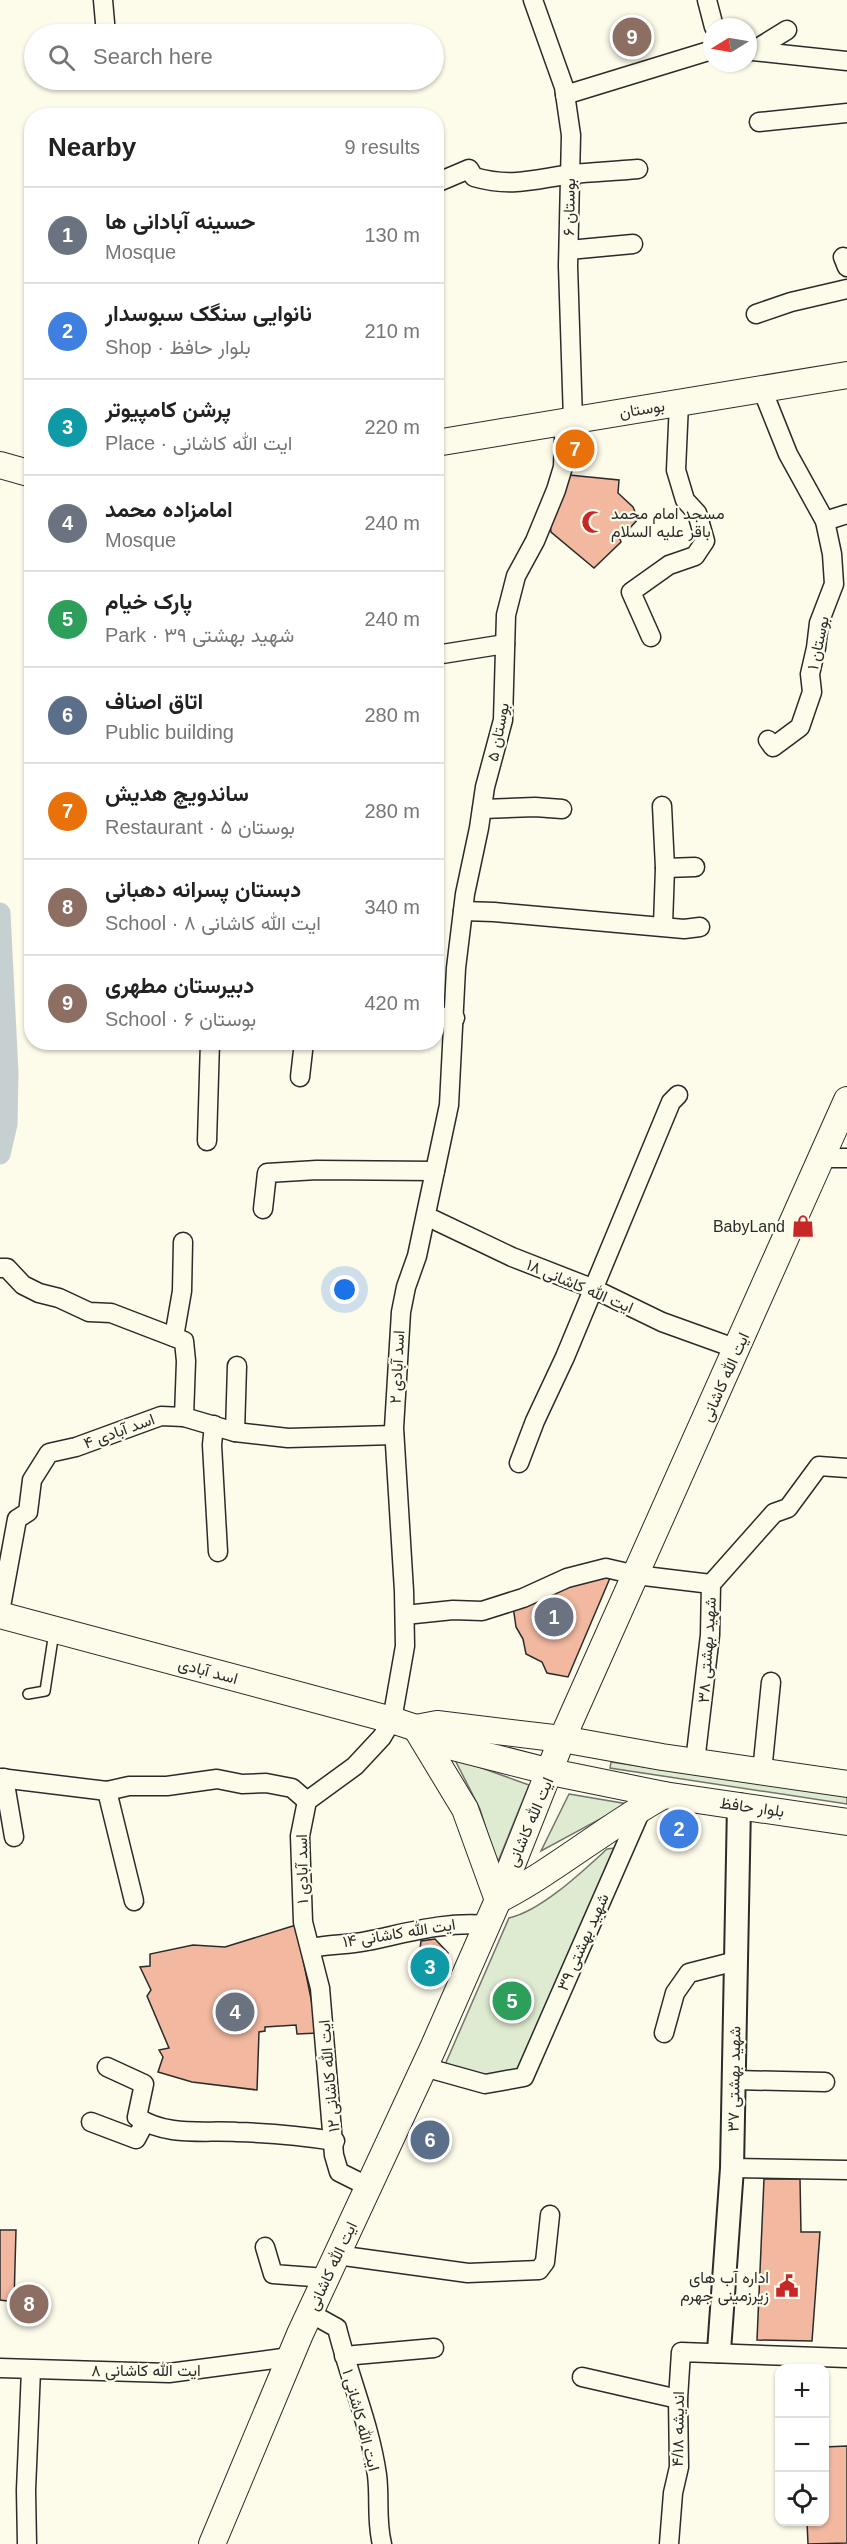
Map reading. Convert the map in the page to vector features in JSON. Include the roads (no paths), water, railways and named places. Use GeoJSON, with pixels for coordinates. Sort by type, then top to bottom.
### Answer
{"type":"FeatureCollection","features":[{"type":"Feature","properties":{"kind":"main road","name":"بوستان"},"geometry":{"type":"LineString","coordinates":[[444,441],[847,375]]}},
{"type":"Feature","properties":{"kind":"main road"},"geometry":{"type":"LineString","coordinates":[[0,465],[24,472]]}},
{"type":"Feature","properties":{"kind":"main road","name":"ایت الله کاشانی"},"geometry":{"type":"LineString","coordinates":[[212,2544],[290,2357],[424,2067],[498,1900],[551,1772],[562,1738],[847,1100]]}},
{"type":"Feature","properties":{"kind":"main road","name":"اسد آبادی"},"geometry":{"type":"LineString","coordinates":[[0,1614],[404,1724],[437,1724],[562,1738]]}},
{"type":"Feature","properties":{"kind":"main road"},"geometry":{"type":"LineString","coordinates":[[404,1724],[465,1809],[498,1900],[524,1887],[653,1800]]}},
{"type":"Feature","properties":{"kind":"main road","name":"اسد آبادی"},"geometry":{"type":"LineString","coordinates":[[404,1724],[433,1743],[551,1772]]}},
{"type":"Feature","properties":{"kind":"main road"},"geometry":{"type":"LineString","coordinates":[[562,1738],[695,1762],[847,1784]]}},
{"type":"Feature","properties":{"kind":"main road","name":"بلوار حافظ"},"geometry":{"type":"LineString","coordinates":[[551,1772],[653,1800],[739,1806],[847,1822]]}},
{"type":"Feature","properties":{"kind":"street"},"geometry":{"type":"LineString","coordinates":[[103,0],[105,24]]}},
{"type":"Feature","properties":{"kind":"street","name":"بوستان ۶"},"geometry":{"type":"LineString","coordinates":[[533,0],[565,95],[571,135],[569,250],[573,420]]}},
{"type":"Feature","properties":{"kind":"street"},"geometry":{"type":"LineString","coordinates":[[707,0],[712,18]]}},
{"type":"Feature","properties":{"kind":"street"},"geometry":{"type":"LineString","coordinates":[[787,30],[753,51],[847,61]]}},
{"type":"Feature","properties":{"kind":"street"},"geometry":{"type":"LineString","coordinates":[[565,95],[703,53]]}},
{"type":"Feature","properties":{"kind":"street"},"geometry":{"type":"LineString","coordinates":[[757,59],[847,66]]}},
{"type":"Feature","properties":{"kind":"street"},"geometry":{"type":"LineString","coordinates":[[759,122],[847,113]]}},
{"type":"Feature","properties":{"kind":"street"},"geometry":{"type":"LineString","coordinates":[[444,180],[469,169],[474,177],[502,183],[533,182],[570,175],[638,169]]}},
{"type":"Feature","properties":{"kind":"street"},"geometry":{"type":"LineString","coordinates":[[569,250],[633,244]]}},
{"type":"Feature","properties":{"kind":"street"},"geometry":{"type":"LineString","coordinates":[[756,314],[791,302],[847,289]]}},
{"type":"Feature","properties":{"kind":"street","name":"بوستان ۱"},"geometry":{"type":"LineString","coordinates":[[762,389],[788,454],[825,521],[832,554],[834,584],[819,623],[810,674],[812,692],[800,727],[773,747],[768,740]]}},
{"type":"Feature","properties":{"kind":"street"},"geometry":{"type":"LineString","coordinates":[[651,637],[631,592],[669,565],[695,555],[705,541],[697,513],[685,500],[676,470],[679,403]]}},
{"type":"Feature","properties":{"kind":"street","name":"بوستان ۵"},"geometry":{"type":"LineString","coordinates":[[446,1017],[485,787],[503,720],[506,687],[506,615],[516,576],[546,517],[563,467],[564,438],[573,420]]}},
{"type":"Feature","properties":{"kind":"street"},"geometry":{"type":"LineString","coordinates":[[825,521],[847,514]]}},
{"type":"Feature","properties":{"kind":"street"},"geometry":{"type":"LineString","coordinates":[[444,654],[505,644]]}},
{"type":"Feature","properties":{"kind":"street"},"geometry":{"type":"LineString","coordinates":[[662,806],[665,868],[663,926]]}},
{"type":"Feature","properties":{"kind":"street"},"geometry":{"type":"LineString","coordinates":[[482,809],[535,807],[562,809]]}},
{"type":"Feature","properties":{"kind":"street"},"geometry":{"type":"LineString","coordinates":[[665,868],[695,867]]}},
{"type":"Feature","properties":{"kind":"street"},"geometry":{"type":"LineString","coordinates":[[463,911],[684,929],[700,927]]}},
{"type":"Feature","properties":{"kind":"street","name":"اسد آبادی ۲"},"geometry":{"type":"LineString","coordinates":[[404,1724],[405,1615],[394,1435],[396,1371],[401,1312],[406,1287],[417,1256],[449,1105],[446,1017]]}},
{"type":"Feature","properties":{"kind":"street"},"geometry":{"type":"LineString","coordinates":[[207,1142],[210,1050]]}},
{"type":"Feature","properties":{"kind":"street"},"geometry":{"type":"LineString","coordinates":[[300,1077],[303,1050]]}},
{"type":"Feature","properties":{"kind":"street"},"geometry":{"type":"LineString","coordinates":[[519,1463],[534,1421],[594,1289],[671,1102],[678,1095]]}},
{"type":"Feature","properties":{"kind":"street"},"geometry":{"type":"LineString","coordinates":[[822,1158],[847,1158]]}},
{"type":"Feature","properties":{"kind":"street"},"geometry":{"type":"LineString","coordinates":[[263,1209],[267,1173],[317,1170],[435,1171]]}},
{"type":"Feature","properties":{"kind":"street","name":"ایت الله کاشانی ۱۸"},"geometry":{"type":"LineString","coordinates":[[426,1216],[512,1257],[594,1289],[662,1322],[737,1348]]}},
{"type":"Feature","properties":{"kind":"street"},"geometry":{"type":"LineString","coordinates":[[174,1337],[182,1291],[183,1242]]}},
{"type":"Feature","properties":{"kind":"street"},"geometry":{"type":"LineString","coordinates":[[0,1268],[7,1268],[23,1285],[39,1293],[59,1298],[89,1312],[111,1313],[184,1341],[186,1361],[184,1417]]}},
{"type":"Feature","properties":{"kind":"street"},"geometry":{"type":"LineString","coordinates":[[235,1432],[238,1397],[237,1366]]}},
{"type":"Feature","properties":{"kind":"street","name":"اسد آبادی ۴"},"geometry":{"type":"LineString","coordinates":[[0,1614],[17,1519],[28,1512],[32,1480],[49,1453],[76,1447],[161,1416],[184,1417],[235,1432],[288,1438],[394,1435]]}},
{"type":"Feature","properties":{"kind":"street"},"geometry":{"type":"LineString","coordinates":[[214,1425],[212,1454],[218,1552]]}},
{"type":"Feature","properties":{"kind":"street","name":"شهید بهشتی ۳۸"},"geometry":{"type":"LineString","coordinates":[[695,1762],[711,1635],[711,1584],[774,1513],[788,1508],[819,1466],[847,1468]]}},
{"type":"Feature","properties":{"kind":"street"},"geometry":{"type":"LineString","coordinates":[[405,1615],[453,1610],[482,1611],[523,1598],[567,1578],[606,1568],[636,1575],[711,1584]]}},
{"type":"Feature","properties":{"kind":"street"},"geometry":{"type":"LineString","coordinates":[[762,1772],[771,1682]]}},
{"type":"Feature","properties":{"kind":"street"},"geometry":{"type":"LineString","coordinates":[[14,1836],[2,1778],[107,1791],[129,1786],[167,1786],[217,1779],[242,1784],[266,1783],[292,1788],[307,1801],[355,1766],[382,1737],[404,1724]]}},
{"type":"Feature","properties":{"kind":"street"},"geometry":{"type":"LineString","coordinates":[[107,1791],[134,1901]]}},
{"type":"Feature","properties":{"kind":"street","name":"شهید بهشتی ۳۹"},"geometry":{"type":"LineString","coordinates":[[424,2067],[485,2084],[524,2077],[653,1800]]}},
{"type":"Feature","properties":{"kind":"street","name":"اسد آبادی ۱"},"geometry":{"type":"LineString","coordinates":[[307,1801],[300,1836],[300,1860],[303,1922],[311,1948]]}},
{"type":"Feature","properties":{"kind":"street","name":"شهید بهشتی ۳۷"},"geometry":{"type":"LineString","coordinates":[[719,2351],[732,2168],[739,1806]]}},
{"type":"Feature","properties":{"kind":"street","name":"ایت الله کاشانی ۱۴"},"geometry":{"type":"LineString","coordinates":[[311,1948],[335,1943],[364,1942],[433,1926],[487,1924]]}},
{"type":"Feature","properties":{"kind":"street","name":"ایت الله کاشانی ۱۲"},"geometry":{"type":"LineString","coordinates":[[311,1948],[320,1988],[331,2094],[331,2122],[335,2141],[334,2155],[339,2172],[369,2187]]}},
{"type":"Feature","properties":{"kind":"street"},"geometry":{"type":"LineString","coordinates":[[664,2034],[675,1993],[688,1973],[736,1961]]}},
{"type":"Feature","properties":{"kind":"street"},"geometry":{"type":"LineString","coordinates":[[107,2067],[144,2084],[137,2117],[145,2122],[177,2132],[264,2133],[335,2141]]}},
{"type":"Feature","properties":{"kind":"street"},"geometry":{"type":"LineString","coordinates":[[735,2079],[825,2082]]}},
{"type":"Feature","properties":{"kind":"street"},"geometry":{"type":"LineString","coordinates":[[91,2122],[135,2139],[145,2122]]}},
{"type":"Feature","properties":{"kind":"street"},"geometry":{"type":"LineString","coordinates":[[732,2168],[847,2170]]}},
{"type":"Feature","properties":{"kind":"street"},"geometry":{"type":"LineString","coordinates":[[337,2255],[468,2273],[539,2270],[545,2262],[550,2216]]}},
{"type":"Feature","properties":{"kind":"street"},"geometry":{"type":"LineString","coordinates":[[265,2247],[273,2274],[326,2278]]}},
{"type":"Feature","properties":{"kind":"street","name":"ایت الله کاشانی ۱"},"geometry":{"type":"LineString","coordinates":[[310,2313],[337,2328],[360,2402],[377,2476],[378,2530],[382,2544]]}},
{"type":"Feature","properties":{"kind":"street"},"geometry":{"type":"LineString","coordinates":[[344,2356],[434,2348]]}},
{"type":"Feature","properties":{"kind":"street"},"geometry":{"type":"LineString","coordinates":[[719,2351],[775,2356],[847,2358]]}},
{"type":"Feature","properties":{"kind":"street","name":"اندیشه ۴/۱۸"},"geometry":{"type":"LineString","coordinates":[[669,2544],[673,2493],[678,2467],[681,2352],[719,2351]]}},
{"type":"Feature","properties":{"kind":"street","name":"ایت الله کاشانی ۸"},"geometry":{"type":"LineString","coordinates":[[0,2368],[169,2373],[290,2357]]}},
{"type":"Feature","properties":{"kind":"street"},"geometry":{"type":"LineString","coordinates":[[27,2544],[26,2490],[31,2370]]}},
{"type":"Feature","properties":{"kind":"street"},"geometry":{"type":"LineString","coordinates":[[582,2377],[678,2399]]}},
{"type":"Feature","properties":{"kind":"lane"},"geometry":{"type":"LineString","coordinates":[[28,1695],[45,1691],[54,1629]]}},
{"type":"Feature","properties":{"kind":"waterway"},"geometry":{"type":"LineString","coordinates":[[0,913],[8,1073],[7,1124],[0,1154]]}},
{"type":"Feature","properties":{"kind":"place","name":"دبیرستان مطهری"},"geometry":{"type":"Point","coordinates":[632,37]}},
{"type":"Feature","properties":{"kind":"place","name":"ساندویچ هدیش"},"geometry":{"type":"Point","coordinates":[575,449]}},
{"type":"Feature","properties":{"kind":"place","name":"مسجد امام محمد باقر علیه السلام"},"geometry":{"type":"Point","coordinates":[593,522]}},
{"type":"Feature","properties":{"kind":"place","name":"BabyLand"},"geometry":{"type":"Point","coordinates":[803,1226]}},
{"type":"Feature","properties":{"kind":"place","name":"حسینه آبادانی ها"},"geometry":{"type":"Point","coordinates":[554,1617]}},
{"type":"Feature","properties":{"kind":"place","name":"نانوایی سنگک سبوسدار"},"geometry":{"type":"Point","coordinates":[679,1829]}},
{"type":"Feature","properties":{"kind":"place","name":"پرشن کامپیوتر"},"geometry":{"type":"Point","coordinates":[430,1967]}},
{"type":"Feature","properties":{"kind":"place","name":"پارک خیام"},"geometry":{"type":"Point","coordinates":[512,2001]}},
{"type":"Feature","properties":{"kind":"place","name":"امامزاده محمد"},"geometry":{"type":"Point","coordinates":[235,2012]}},
{"type":"Feature","properties":{"kind":"place","name":"اتاق اصناف"},"geometry":{"type":"Point","coordinates":[430,2140]}},
{"type":"Feature","properties":{"kind":"place","name":"اداره آب های زیرزمینی جهرم"},"geometry":{"type":"Point","coordinates":[787,2286]}},
{"type":"Feature","properties":{"kind":"place","name":"دبستان پسرانه دهبانی"},"geometry":{"type":"Point","coordinates":[29,2304]}}]}
